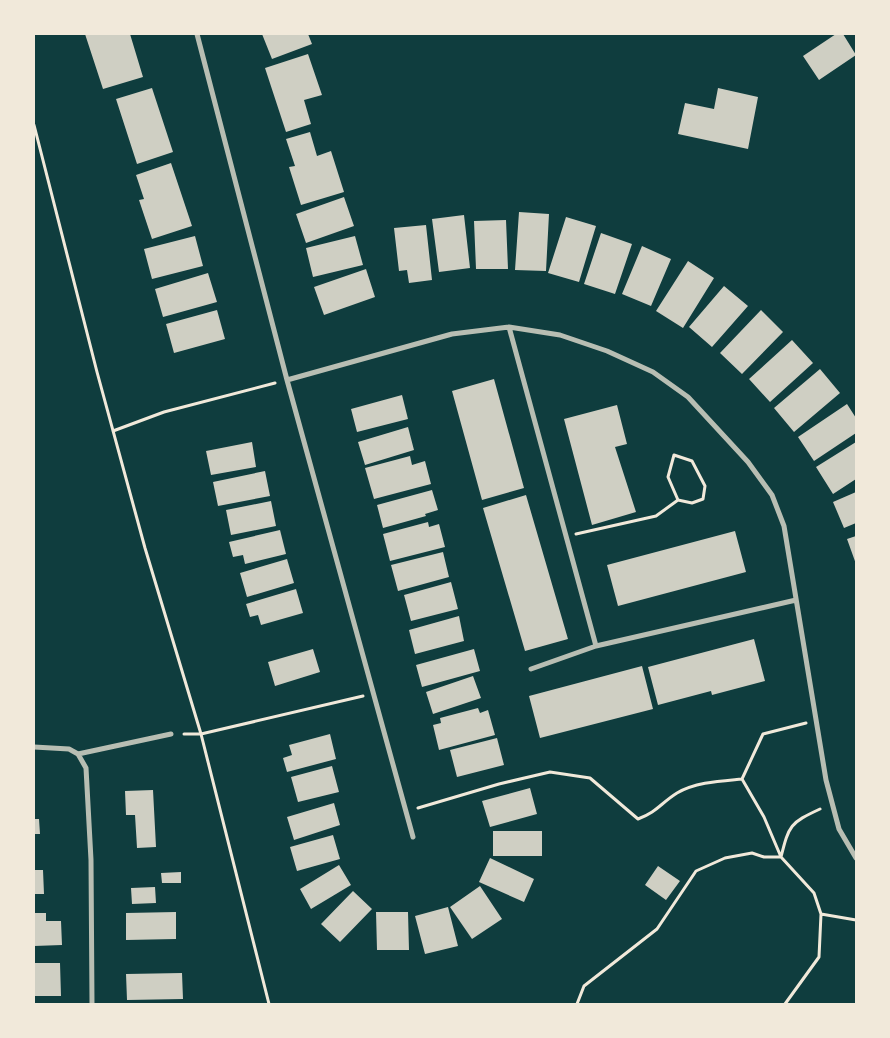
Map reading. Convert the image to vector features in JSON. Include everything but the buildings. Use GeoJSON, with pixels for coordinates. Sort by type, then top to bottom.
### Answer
{"type":"FeatureCollection","features":[{"type":"Feature","properties":{"kind":"street"},"geometry":{"type":"LineString","coordinates":[[197,34],[287,380],[413,838]]}},
{"type":"Feature","properties":{"kind":"street"},"geometry":{"type":"LineString","coordinates":[[287,380],[452,334],[509,327],[560,335],[607,351],[653,372],[688,397],[748,462],[772,495],[784,526],[816,720],[832,803],[839,829],[856,858]]}},
{"type":"Feature","properties":{"kind":"street"},"geometry":{"type":"LineString","coordinates":[[509,327],[596,646]]}},
{"type":"Feature","properties":{"kind":"street"},"geometry":{"type":"LineString","coordinates":[[532,669],[596,646],[796,600]]}},
{"type":"Feature","properties":{"kind":"street"},"geometry":{"type":"LineString","coordinates":[[78,754],[171,734]]}},
{"type":"Feature","properties":{"kind":"street"},"geometry":{"type":"LineString","coordinates":[[34,747],[70,749],[78,754],[86,768],[91,860],[92,1004]]}},
{"type":"Feature","properties":{"kind":"path"},"geometry":{"type":"LineString","coordinates":[[34,125],[145,548],[201,734],[269,1004]]}},
{"type":"Feature","properties":{"kind":"path"},"geometry":{"type":"LineString","coordinates":[[113,431],[164,412],[287,380]]}},
{"type":"Feature","properties":{"kind":"path"},"geometry":{"type":"LineString","coordinates":[[566,536],[656,516],[678,500],[692,503],[703,499],[704,486],[692,461],[674,455],[668,477],[678,500]]}},
{"type":"Feature","properties":{"kind":"path"},"geometry":{"type":"LineString","coordinates":[[171,734],[201,734],[373,694]]}},
{"type":"Feature","properties":{"kind":"path"},"geometry":{"type":"LineString","coordinates":[[742,779],[763,734],[816,720]]}},
{"type":"Feature","properties":{"kind":"path"},"geometry":{"type":"LineString","coordinates":[[406,812],[499,784],[550,772],[590,778],[638,819],[652,814],[678,793],[707,783],[742,779]]}},
{"type":"Feature","properties":{"kind":"path"},"geometry":{"type":"LineString","coordinates":[[742,779],[764,817],[781,858],[814,893],[821,914],[820,957],[785,1004]]}},
{"type":"Feature","properties":{"kind":"path"},"geometry":{"type":"LineString","coordinates":[[781,858],[788,829],[802,817],[832,803]]}},
{"type":"Feature","properties":{"kind":"path"},"geometry":{"type":"LineString","coordinates":[[577,1004],[584,986],[658,929],[696,871],[724,858],[752,853],[764,857],[781,858]]}},
{"type":"Feature","properties":{"kind":"path"},"geometry":{"type":"LineString","coordinates":[[821,914],[856,920]]}}]}
